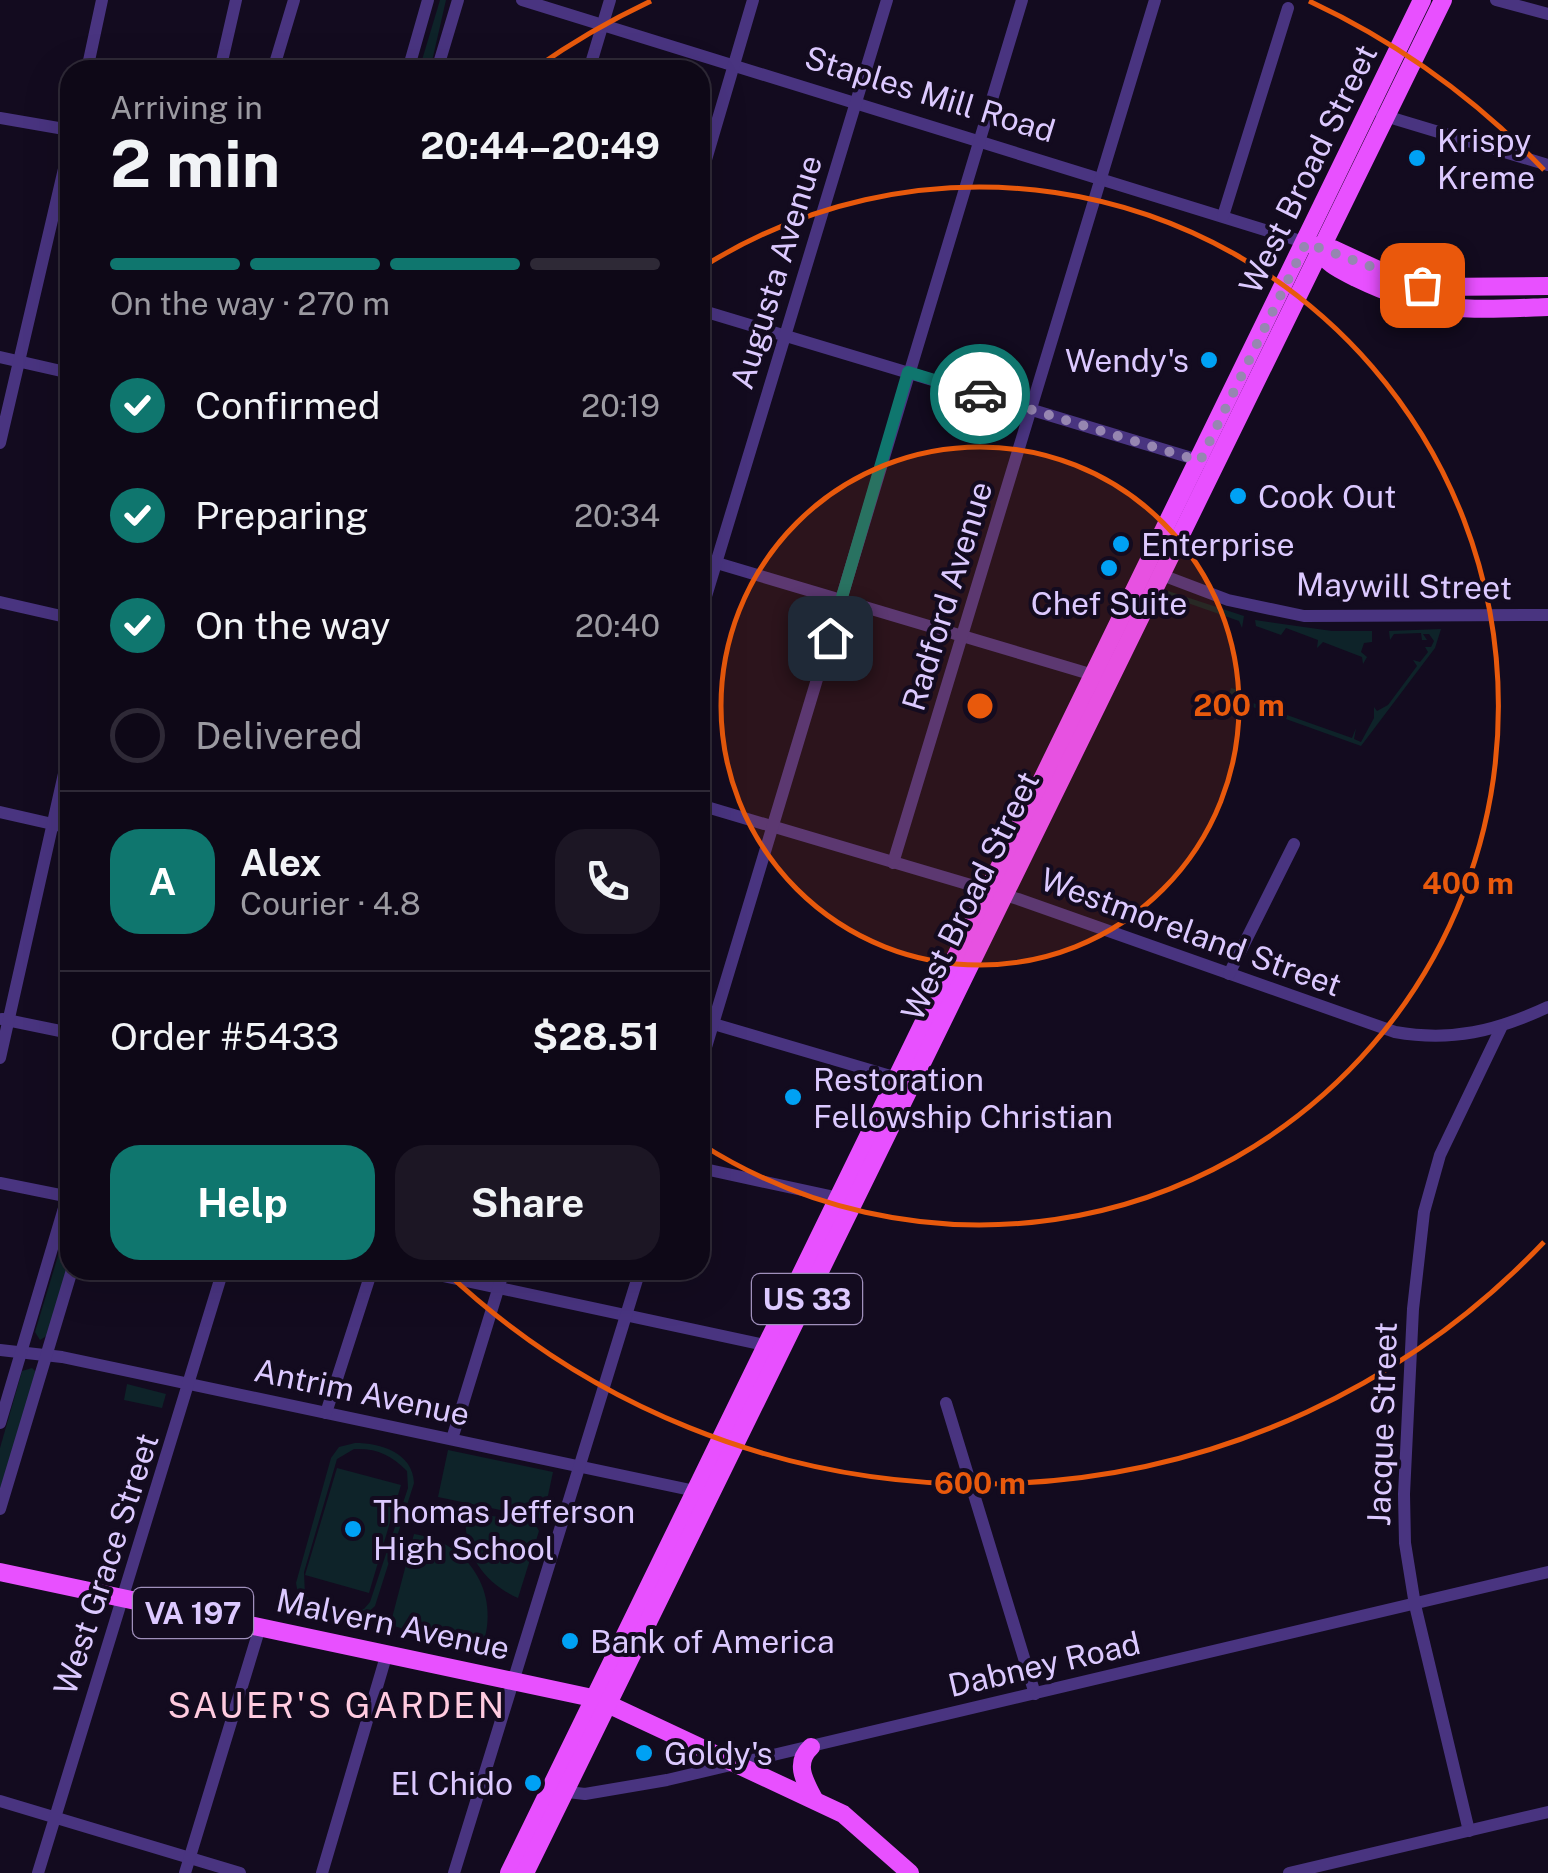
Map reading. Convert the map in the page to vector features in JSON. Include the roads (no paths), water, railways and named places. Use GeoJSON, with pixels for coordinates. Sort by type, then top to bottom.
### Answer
{"type":"FeatureCollection","features":[{"type":"Feature","properties":{"kind":"main road","name":"West Broad Street"},"geometry":{"type":"LineString","coordinates":[[1378,114],[1422,0]]}},
{"type":"Feature","properties":{"kind":"main road","name":"West Broad Street"},"geometry":{"type":"LineString","coordinates":[[525,1873],[559,1791],[1313,246],[1378,114],[1443,0]]}},
{"type":"Feature","properties":{"kind":"main road","name":"West Broad Street"},"geometry":{"type":"LineString","coordinates":[[1208,463],[1298,295],[1313,246]]}},
{"type":"Feature","properties":{"kind":"main road","name":"Staples Mill Road"},"geometry":{"type":"LineString","coordinates":[[1313,246],[1325,262],[1423,306],[1462,310],[1548,307]]}},
{"type":"Feature","properties":{"kind":"main road","name":"Staples Mill Road"},"geometry":{"type":"LineString","coordinates":[[1313,246],[1333,249],[1398,279],[1433,287],[1548,286]]}},
{"type":"Feature","properties":{"kind":"main road"},"geometry":{"type":"LineString","coordinates":[[1298,295],[1318,278],[1349,275]]}},
{"type":"Feature","properties":{"kind":"main road","name":"Malvern Avenue"},"geometry":{"type":"LineString","coordinates":[[0,1572],[604,1701]]}},
{"type":"Feature","properties":{"kind":"main road","name":"VA 197"},"geometry":{"type":"LineString","coordinates":[[604,1701],[814,1798],[860,1826],[910,1873]]}},
{"type":"Feature","properties":{"kind":"main road"},"geometry":{"type":"LineString","coordinates":[[811,1747],[804,1754],[801,1768],[814,1798]]}},
{"type":"Feature","properties":{"kind":"main road","name":"West Broad Street"},"geometry":{"type":"LineString","coordinates":[[509,1873],[559,1791]]}},
{"type":"Feature","properties":{"kind":"street"},"geometry":{"type":"LineString","coordinates":[[88,60],[102,0]]}},
{"type":"Feature","properties":{"kind":"street"},"geometry":{"type":"LineString","coordinates":[[222,60],[236,0]]}},
{"type":"Feature","properties":{"kind":"street"},"geometry":{"type":"LineString","coordinates":[[276,60],[294,0]]}},
{"type":"Feature","properties":{"kind":"street"},"geometry":{"type":"LineString","coordinates":[[411,60],[428,0]]}},
{"type":"Feature","properties":{"kind":"street"},"geometry":{"type":"LineString","coordinates":[[439,60],[458,0]]}},
{"type":"Feature","properties":{"kind":"street","name":"Staples Mill Road"},"geometry":{"type":"LineString","coordinates":[[522,0],[1313,246]]}},
{"type":"Feature","properties":{"kind":"street"},"geometry":{"type":"LineString","coordinates":[[592,60],[610,0]]}},
{"type":"Feature","properties":{"kind":"street"},"geometry":{"type":"LineString","coordinates":[[710,147],[754,0]]}},
{"type":"Feature","properties":{"kind":"street","name":"Augusta Avenue"},"geometry":{"type":"LineString","coordinates":[[710,583],[887,0]]}},
{"type":"Feature","properties":{"kind":"street"},"geometry":{"type":"LineString","coordinates":[[710,1013],[842,600],[1022,0]]}},
{"type":"Feature","properties":{"kind":"street","name":"Radford Avenue"},"geometry":{"type":"LineString","coordinates":[[894,863],[1155,0]]}},
{"type":"Feature","properties":{"kind":"street"},"geometry":{"type":"LineString","coordinates":[[1496,0],[1548,14]]}},
{"type":"Feature","properties":{"kind":"street"},"geometry":{"type":"LineString","coordinates":[[1222,216],[1288,8]]}},
{"type":"Feature","properties":{"kind":"street"},"geometry":{"type":"LineString","coordinates":[[1378,114],[1548,165]]}},
{"type":"Feature","properties":{"kind":"street"},"geometry":{"type":"LineString","coordinates":[[0,118],[60,128]]}},
{"type":"Feature","properties":{"kind":"street"},"geometry":{"type":"LineString","coordinates":[[0,443],[60,185]]}},
{"type":"Feature","properties":{"kind":"street"},"geometry":{"type":"LineString","coordinates":[[710,313],[1208,463]]}},
{"type":"Feature","properties":{"kind":"street"},"geometry":{"type":"LineString","coordinates":[[0,358],[60,371]]}},
{"type":"Feature","properties":{"kind":"street"},"geometry":{"type":"LineString","coordinates":[[710,561],[1102,677]]}},
{"type":"Feature","properties":{"kind":"street","name":"Maywill Street"},"geometry":{"type":"LineString","coordinates":[[1154,572],[1247,606],[1304,616],[1548,614]]}},
{"type":"Feature","properties":{"kind":"street"},"geometry":{"type":"LineString","coordinates":[[0,602],[60,616]]}},
{"type":"Feature","properties":{"kind":"street"},"geometry":{"type":"LineString","coordinates":[[0,1058],[4,1019],[60,791]]}},
{"type":"Feature","properties":{"kind":"street","name":"Westmoreland Street"},"geometry":{"type":"LineString","coordinates":[[710,808],[997,893],[1394,1032],[1450,1037],[1501,1028],[1548,1007]]}},
{"type":"Feature","properties":{"kind":"street"},"geometry":{"type":"LineString","coordinates":[[0,812],[60,824]]}},
{"type":"Feature","properties":{"kind":"street"},"geometry":{"type":"LineString","coordinates":[[1230,974],[1294,844]]}},
{"type":"Feature","properties":{"kind":"street"},"geometry":{"type":"LineString","coordinates":[[4,1019],[60,1031]]}},
{"type":"Feature","properties":{"kind":"street"},"geometry":{"type":"LineString","coordinates":[[710,1023],[905,1081]]}},
{"type":"Feature","properties":{"kind":"street","name":"Jacque Street"},"geometry":{"type":"LineString","coordinates":[[1469,1832],[1415,1605],[1404,1507],[1418,1247],[1440,1155],[1501,1028]]}},
{"type":"Feature","properties":{"kind":"street"},"geometry":{"type":"LineString","coordinates":[[710,1170],[848,1199]]}},
{"type":"Feature","properties":{"kind":"street"},"geometry":{"type":"LineString","coordinates":[[0,1183],[60,1193]]}},
{"type":"Feature","properties":{"kind":"street"},"geometry":{"type":"LineString","coordinates":[[0,1423],[60,1224]]}},
{"type":"Feature","properties":{"kind":"street"},"geometry":{"type":"LineString","coordinates":[[0,1509],[69,1280]]}},
{"type":"Feature","properties":{"kind":"street","name":"West Grace Street"},"geometry":{"type":"LineString","coordinates":[[38,1873],[220,1280]]}},
{"type":"Feature","properties":{"kind":"street"},"geometry":{"type":"LineString","coordinates":[[326,1413],[369,1280]]}},
{"type":"Feature","properties":{"kind":"street"},"geometry":{"type":"LineString","coordinates":[[464,1280],[776,1347]]}},
{"type":"Feature","properties":{"kind":"street"},"geometry":{"type":"LineString","coordinates":[[452,1439],[500,1280]]}},
{"type":"Feature","properties":{"kind":"street"},"geometry":{"type":"LineString","coordinates":[[454,1873],[637,1280]]}},
{"type":"Feature","properties":{"kind":"street","name":"Antrim Avenue"},"geometry":{"type":"LineString","coordinates":[[0,1350],[189,1384],[705,1493]]}},
{"type":"Feature","properties":{"kind":"street"},"geometry":{"type":"LineString","coordinates":[[946,1403],[1035,1694]]}},
{"type":"Feature","properties":{"kind":"street","name":"Dabney Road"},"geometry":{"type":"LineString","coordinates":[[559,1791],[626,1788],[1548,1572]]}},
{"type":"Feature","properties":{"kind":"street"},"geometry":{"type":"LineString","coordinates":[[185,1873],[260,1628]]}},
{"type":"Feature","properties":{"kind":"street"},"geometry":{"type":"LineString","coordinates":[[322,1873],[387,1653]]}},
{"type":"Feature","properties":{"kind":"street"},"geometry":{"type":"LineString","coordinates":[[0,1801],[240,1873]]}},
{"type":"Feature","properties":{"kind":"street"},"geometry":{"type":"LineString","coordinates":[[1288,1873],[1548,1812]]}},
{"type":"Feature","properties":{"kind":"place","name":"Krispy Kreme"},"geometry":{"type":"Point","coordinates":[1417,158]}},
{"type":"Feature","properties":{"kind":"place","name":"Wendy's"},"geometry":{"type":"Point","coordinates":[1209,360]}},
{"type":"Feature","properties":{"kind":"place","name":"Cook Out"},"geometry":{"type":"Point","coordinates":[1238,496]}},
{"type":"Feature","properties":{"kind":"place","name":"Enterprise"},"geometry":{"type":"Point","coordinates":[1121,544]}},
{"type":"Feature","properties":{"kind":"place","name":"Chef Suite"},"geometry":{"type":"Point","coordinates":[1109,568]}},
{"type":"Feature","properties":{"kind":"place","name":"Restoration Fellowship Christian"},"geometry":{"type":"Point","coordinates":[793,1097]}},
{"type":"Feature","properties":{"kind":"place","name":"Thomas Jefferson High School"},"geometry":{"type":"Point","coordinates":[353,1529]}},
{"type":"Feature","properties":{"kind":"place","name":"Bank of America"},"geometry":{"type":"Point","coordinates":[570,1641]}},
{"type":"Feature","properties":{"kind":"place","name":"Goldy's"},"geometry":{"type":"Point","coordinates":[644,1753]}},
{"type":"Feature","properties":{"kind":"place","name":"El Chido"},"geometry":{"type":"Point","coordinates":[533,1783]}},
{"type":"Feature","properties":{"kind":"district","name":"SAUER'S GARDEN"},"geometry":{"type":"Point","coordinates":[337,1705]}}]}
